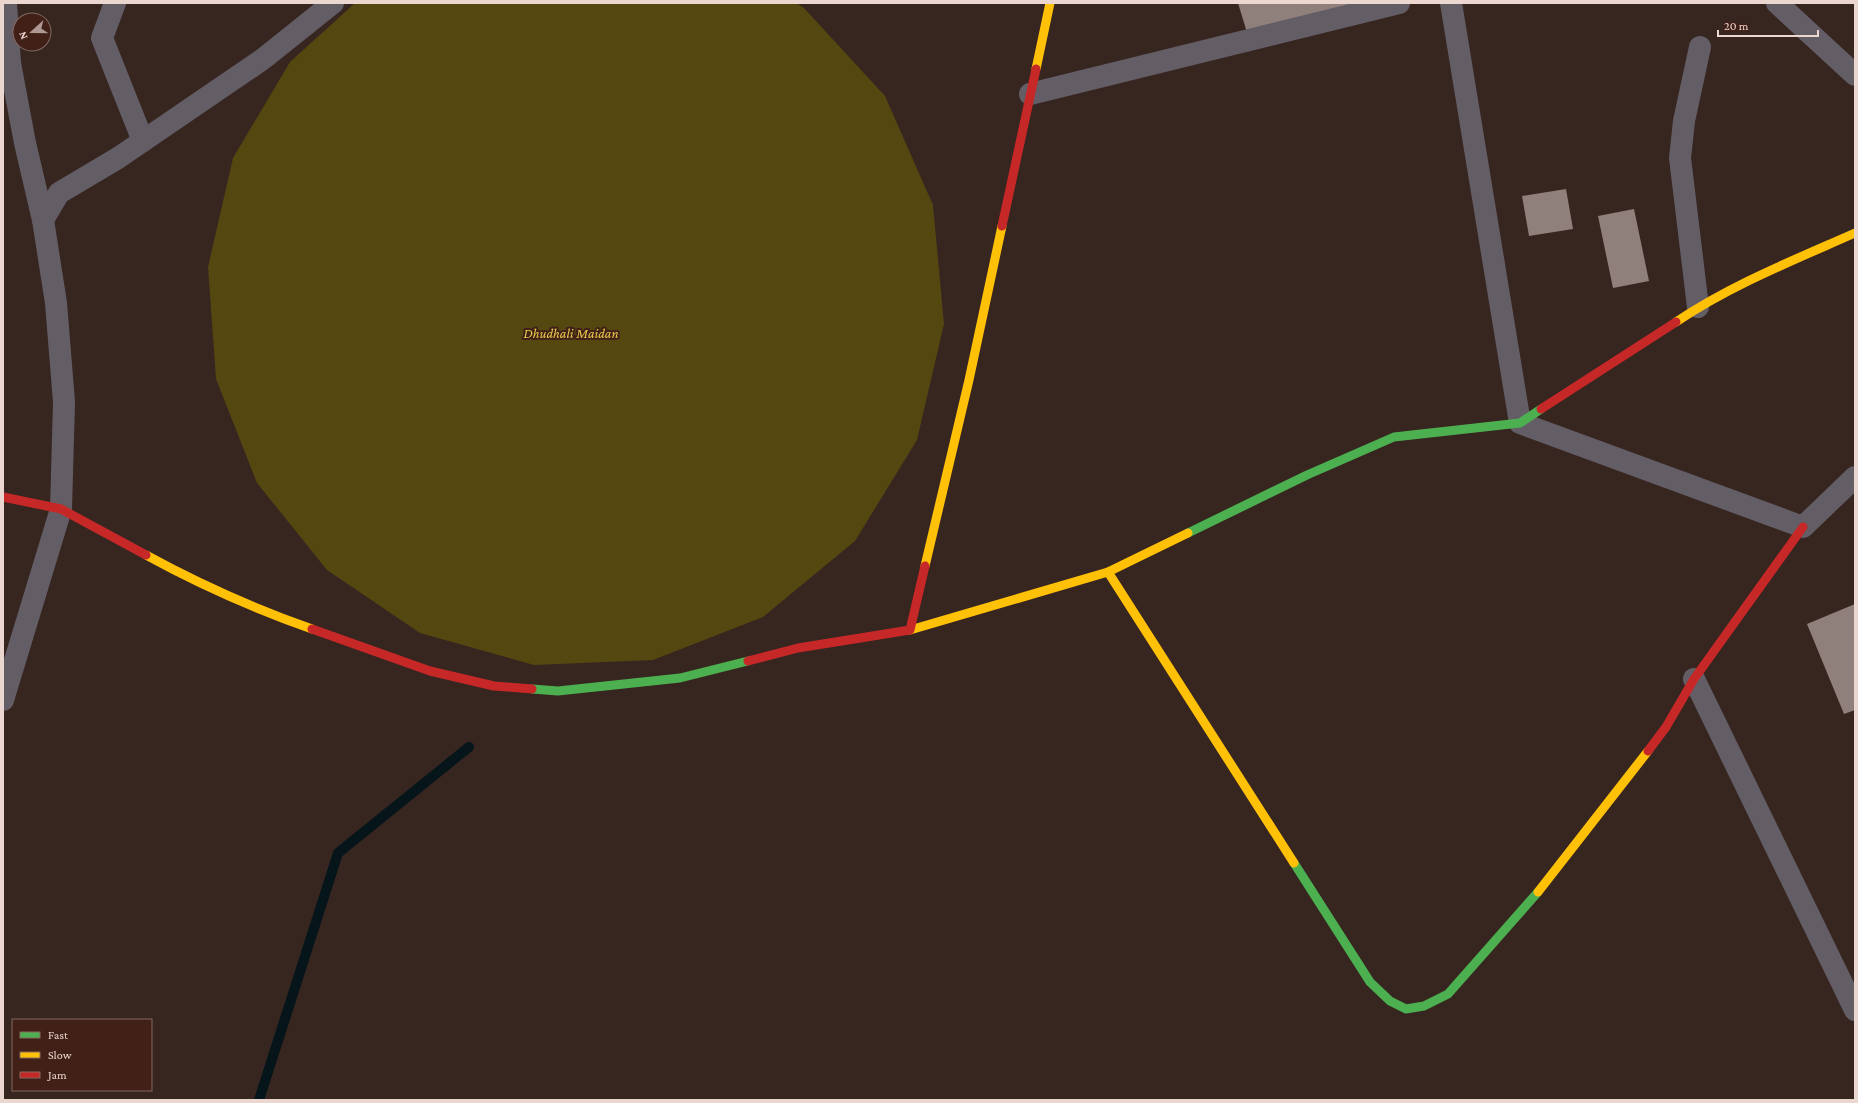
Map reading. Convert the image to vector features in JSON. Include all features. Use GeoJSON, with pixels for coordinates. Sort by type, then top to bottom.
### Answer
{"type":"FeatureCollection","features":[{"type":"Feature","properties":{"kind":"street"},"geometry":{"type":"LineString","coordinates":[[3,700],[61,509],[64,402],[56,303],[44,220],[25,143],[10,63],[6,3]]}},
{"type":"Feature","properties":{"kind":"street"},"geometry":{"type":"LineString","coordinates":[[115,3],[102,38],[143,141]]}},
{"type":"Feature","properties":{"kind":"street"},"geometry":{"type":"LineString","coordinates":[[44,220],[59,193],[143,141],[263,59],[333,3]]}},
{"type":"Feature","properties":{"kind":"street"},"geometry":{"type":"LineString","coordinates":[[910,630],[969,380],[1050,3]]}},
{"type":"Feature","properties":{"kind":"street"},"geometry":{"type":"LineString","coordinates":[[1030,94],[1399,3]]}},
{"type":"Feature","properties":{"kind":"street"},"geometry":{"type":"LineString","coordinates":[[1451,3],[1520,423]]}},
{"type":"Feature","properties":{"kind":"street"},"geometry":{"type":"LineString","coordinates":[[1777,3],[1855,75]]}},
{"type":"Feature","properties":{"kind":"street"},"geometry":{"type":"LineString","coordinates":[[1698,307],[1680,158],[1684,121],[1700,47]]}},
{"type":"Feature","properties":{"kind":"street"},"geometry":{"type":"LineString","coordinates":[[1520,423],[1698,307],[1791,261],[1855,233]]}},
{"type":"Feature","properties":{"kind":"street"},"geometry":{"type":"LineString","coordinates":[[3,497],[61,509],[176,572],[274,616],[430,671],[494,686],[558,691],[680,678],[798,648],[910,630],[1108,572],[1307,475],[1394,437],[1520,423],[1804,527]]}},
{"type":"Feature","properties":{"kind":"street"},"geometry":{"type":"LineString","coordinates":[[1108,572],[1370,982],[1382,995],[1397,1006],[1411,1010],[1427,1006],[1448,994],[1549,880],[1666,726],[1694,679],[1804,527],[1855,477]]}},
{"type":"Feature","properties":{"kind":"street"},"geometry":{"type":"LineString","coordinates":[[1694,679],[1855,1010]]}},
{"type":"Feature","properties":{"kind":"green space","name":"Dhudhali Maidan"},"geometry":{"type":"Polygon","coordinates":[[[355,3],[796,3],[804,8],[885,96],[933,205],[944,324],[917,440],[855,541],[763,617],[653,660],[534,665],[420,633],[327,570],[257,483],[216,379],[208,267],[233,158],[290,62],[355,3]]]}},
{"type":"Feature","properties":{"kind":"building"},"geometry":{"type":"Polygon","coordinates":[[[1238,3],[1364,3],[1249,39],[1238,3]]]}},
{"type":"Feature","properties":{"kind":"building"},"geometry":{"type":"Polygon","coordinates":[[[1566,189],[1573,229],[1529,236],[1522,196],[1566,189]]]}},
{"type":"Feature","properties":{"kind":"building"},"geometry":{"type":"Polygon","coordinates":[[[1634,209],[1649,281],[1613,288],[1598,216],[1634,209]]]}},
{"type":"Feature","properties":{"kind":"building"},"geometry":{"type":"Polygon","coordinates":[[[1855,604],[1855,710],[1844,714],[1807,624],[1855,604]]]}},
{"type":"Feature","properties":{"kind":"waterway"},"geometry":{"type":"LineString","coordinates":[[259,1100],[338,853],[469,747]]}},
{"type":"Feature","properties":{"kind":"traffic: fast"},"geometry":{"type":"LineString","coordinates":[[1188,533],[1307,475],[1394,437],[1520,423],[1541,409]]}},
{"type":"Feature","properties":{"kind":"traffic: fast"},"geometry":{"type":"LineString","coordinates":[[532,689],[558,691],[680,678],[748,661]]}},
{"type":"Feature","properties":{"kind":"traffic: fast"},"geometry":{"type":"LineString","coordinates":[[1294,863],[1370,982],[1390,1001],[1406,1009],[1424,1006],[1448,994],[1538,892]]}},
{"type":"Feature","properties":{"kind":"traffic: slow"},"geometry":{"type":"LineString","coordinates":[[1036,69],[1050,3]]}},
{"type":"Feature","properties":{"kind":"traffic: slow"},"geometry":{"type":"LineString","coordinates":[[925,566],[969,380],[1002,226]]}},
{"type":"Feature","properties":{"kind":"traffic: slow"},"geometry":{"type":"LineString","coordinates":[[1676,322],[1719,296],[1741,285],[1786,263],[1855,233]]}},
{"type":"Feature","properties":{"kind":"traffic: slow"},"geometry":{"type":"LineString","coordinates":[[910,630],[1108,572],[1188,533]]}},
{"type":"Feature","properties":{"kind":"traffic: slow"},"geometry":{"type":"LineString","coordinates":[[146,555],[186,576],[228,595],[269,613],[312,629]]}},
{"type":"Feature","properties":{"kind":"traffic: slow"},"geometry":{"type":"LineString","coordinates":[[1108,572],[1294,863]]}},
{"type":"Feature","properties":{"kind":"traffic: slow"},"geometry":{"type":"LineString","coordinates":[[1538,892],[1648,751]]}},
{"type":"Feature","properties":{"kind":"traffic: jam"},"geometry":{"type":"LineString","coordinates":[[1002,226],[1036,69]]}},
{"type":"Feature","properties":{"kind":"traffic: jam"},"geometry":{"type":"LineString","coordinates":[[1541,409],[1676,322]]}},
{"type":"Feature","properties":{"kind":"traffic: jam"},"geometry":{"type":"LineString","coordinates":[[3,497],[61,509],[146,555]]}},
{"type":"Feature","properties":{"kind":"traffic: jam"},"geometry":{"type":"LineString","coordinates":[[1648,751],[1666,727],[1694,679],[1803,527]]}},
{"type":"Feature","properties":{"kind":"traffic: jam"},"geometry":{"type":"LineString","coordinates":[[748,661],[798,648],[910,630],[925,566]]}},
{"type":"Feature","properties":{"kind":"traffic: jam"},"geometry":{"type":"LineString","coordinates":[[312,629],[430,671],[494,686],[532,689]]}}]}
